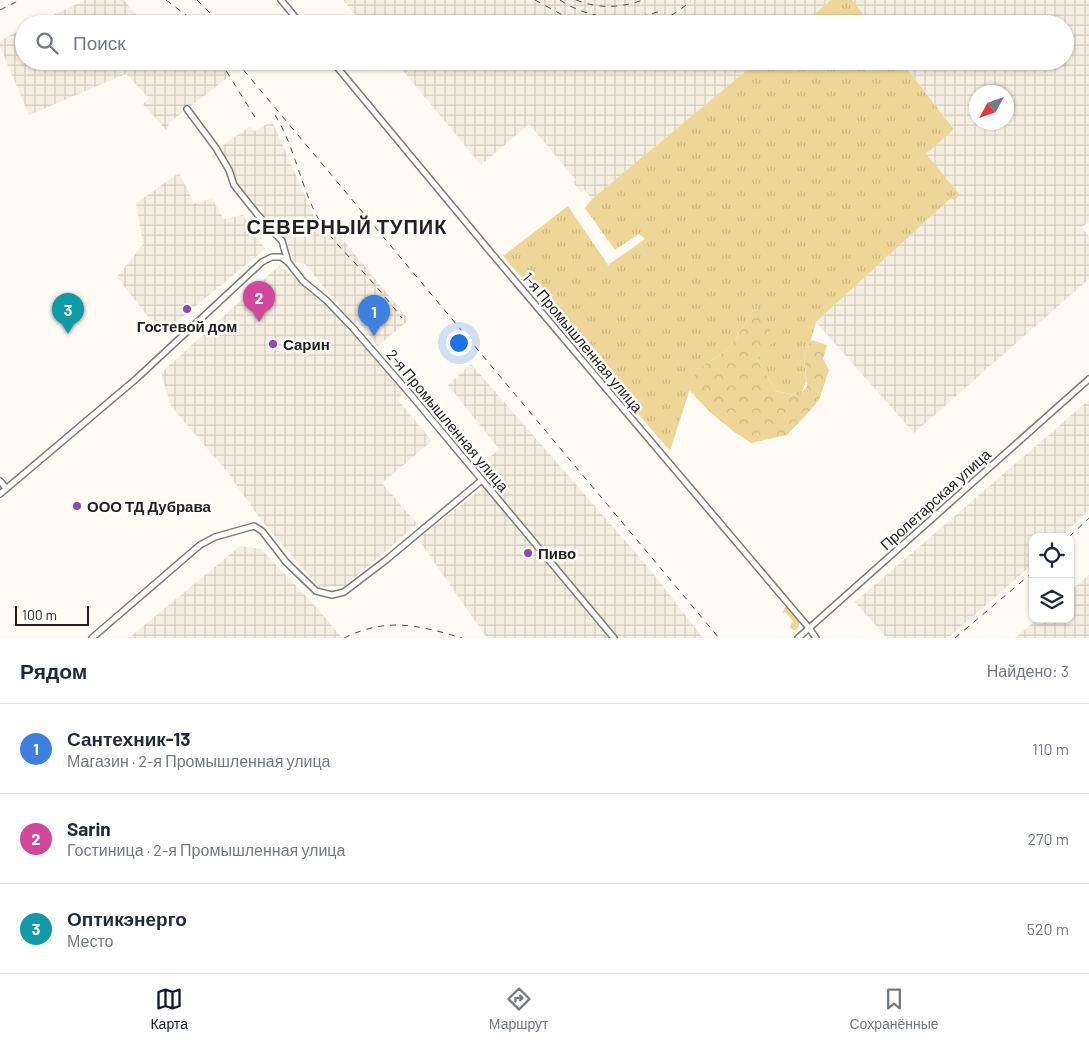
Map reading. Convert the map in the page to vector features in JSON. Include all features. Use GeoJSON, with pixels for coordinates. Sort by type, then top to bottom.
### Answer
{"type":"FeatureCollection","features":[{"type":"Feature","properties":{"kind":"street"},"geometry":{"type":"LineString","coordinates":[[281,0],[294,15]]}},
{"type":"Feature","properties":{"kind":"street","name":"1-я Промышленная улица"},"geometry":{"type":"LineString","coordinates":[[339,70],[816,638]]}},
{"type":"Feature","properties":{"kind":"street","name":"2-я Промышленная улица"},"geometry":{"type":"LineString","coordinates":[[187,109],[216,148],[229,170],[234,185],[282,241],[288,262],[303,281],[326,300],[352,327],[614,638]]}},
{"type":"Feature","properties":{"kind":"street"},"geometry":{"type":"LineString","coordinates":[[0,494],[163,356],[262,262],[272,257],[281,256],[288,262]]}},
{"type":"Feature","properties":{"kind":"street","name":"Пролетарская улица"},"geometry":{"type":"LineString","coordinates":[[798,638],[1089,379]]}},
{"type":"Feature","properties":{"kind":"street"},"geometry":{"type":"LineString","coordinates":[[92,638],[200,545],[214,537],[254,526],[262,531],[286,562],[316,591],[332,595],[344,592],[386,560],[482,480]]}},
{"type":"Feature","properties":{"kind":"street"},"geometry":{"type":"LineString","coordinates":[[0,482],[6,488]]}},
{"type":"Feature","properties":{"kind":"shaded area"},"geometry":{"type":"Polygon","coordinates":[[[85,0],[124,0],[136,15],[53,15],[85,0]]]}},
{"type":"Feature","properties":{"kind":"shaded area"},"geometry":{"type":"Polygon","coordinates":[[[343,0],[831,0],[814,15],[356,15],[343,0]]]}},
{"type":"Feature","properties":{"kind":"shaded area"},"geometry":{"type":"Polygon","coordinates":[[[852,0],[1089,0],[1089,222],[1082,227],[1089,237],[1089,279],[914,433],[816,322],[951,198],[926,154],[954,128],[908,70],[1074,70],[1074,15],[864,15],[852,0]]]}},
{"type":"Feature","properties":{"kind":"shaded area"},"geometry":{"type":"Polygon","coordinates":[[[15,33],[15,70],[228,70],[231,75],[169,123],[167,131],[143,104],[149,98],[126,74],[29,115],[0,47],[0,41],[15,33]]]}},
{"type":"Feature","properties":{"kind":"shaded area"},"geometry":{"type":"Polygon","coordinates":[[[402,70],[747,70],[592,199],[584,189],[581,192],[573,182],[576,180],[529,124],[481,165],[402,70]]]}},
{"type":"Feature","properties":{"kind":"shaded area"},"geometry":{"type":"Polygon","coordinates":[[[272,121],[316,221],[286,241],[282,234],[265,216],[262,216],[239,189],[234,173],[219,148],[250,126],[255,131],[272,121]]]}},
{"type":"Feature","properties":{"kind":"shaded area"},"geometry":{"type":"Polygon","coordinates":[[[179,173],[194,203],[212,199],[224,219],[243,215],[265,249],[164,332],[160,327],[157,328],[117,277],[143,244],[136,203],[179,173]]]}},
{"type":"Feature","properties":{"kind":"shaded area"},"geometry":{"type":"Polygon","coordinates":[[[325,218],[409,320],[378,346],[360,324],[353,323],[305,264],[295,262],[286,243],[325,218]]]}},
{"type":"Feature","properties":{"kind":"shaded area"},"geometry":{"type":"Polygon","coordinates":[[[280,265],[330,308],[403,391],[399,401],[432,441],[382,483],[417,524],[345,586],[321,587],[305,571],[261,520],[228,473],[171,406],[161,373],[280,265]]]}},
{"type":"Feature","properties":{"kind":"shaded area"},"geometry":{"type":"Polygon","coordinates":[[[471,364],[648,567],[703,638],[487,638],[418,539],[490,482],[479,466],[499,449],[448,385],[471,364]]]}},
{"type":"Feature","properties":{"kind":"shaded area"},"geometry":{"type":"Polygon","coordinates":[[[1089,400],[1089,510],[1065,533],[1029,533],[1029,567],[948,638],[887,638],[855,602],[1089,400]]]}},
{"type":"Feature","properties":{"kind":"shaded area"},"geometry":{"type":"Polygon","coordinates":[[[240,546],[261,549],[318,609],[342,638],[130,638],[130,637],[240,546]]]}},
{"type":"Feature","properties":{"kind":"shaded area"},"geometry":{"type":"Polygon","coordinates":[[[1089,575],[1089,638],[1015,638],[1032,623],[1074,623],[1074,588],[1089,575]]]}},
{"type":"Feature","properties":{"kind":"green space"},"geometry":{"type":"Polygon","coordinates":[[[831,0],[852,0],[864,15],[814,15],[831,0]]]}},
{"type":"Feature","properties":{"kind":"green space"},"geometry":{"type":"Polygon","coordinates":[[[747,70],[908,70],[954,129],[926,154],[960,195],[954,200],[951,198],[816,322],[804,356],[806,382],[800,396],[776,391],[757,360],[753,310],[726,351],[696,370],[670,451],[503,256],[568,206],[608,265],[645,239],[639,234],[615,250],[585,208],[592,199],[747,70]]]}},
{"type":"Feature","properties":{"kind":"green space"},"geometry":{"type":"Polygon","coordinates":[[[753,310],[765,321],[775,340],[757,360],[776,391],[799,396],[807,386],[804,356],[811,340],[827,345],[823,359],[829,370],[819,400],[787,435],[751,443],[711,413],[689,390],[696,370],[726,351],[753,310]]]}},
{"type":"Feature","properties":{"kind":"green space"},"geometry":{"type":"Polygon","coordinates":[[[785,607],[799,621],[799,626],[796,630],[790,627],[793,621],[785,612],[782,614],[785,607]]]}},
{"type":"Feature","properties":{"kind":"railway"},"geometry":{"type":"LineString","coordinates":[[0,10],[20,0]]}},
{"type":"Feature","properties":{"kind":"railway"},"geometry":{"type":"LineString","coordinates":[[166,0],[186,15]]}},
{"type":"Feature","properties":{"kind":"railway"},"geometry":{"type":"LineString","coordinates":[[197,0],[212,15]]}},
{"type":"Feature","properties":{"kind":"railway"},"geometry":{"type":"LineString","coordinates":[[535,0],[563,15]]}},
{"type":"Feature","properties":{"kind":"railway"},"geometry":{"type":"LineString","coordinates":[[560,0],[571,7],[597,15]]}},
{"type":"Feature","properties":{"kind":"railway"},"geometry":{"type":"LineString","coordinates":[[576,0],[601,6],[626,5],[643,0]]}},
{"type":"Feature","properties":{"kind":"railway"},"geometry":{"type":"LineString","coordinates":[[671,15],[691,1]]}},
{"type":"Feature","properties":{"kind":"railway"},"geometry":{"type":"LineString","coordinates":[[646,15],[663,10]]}},
{"type":"Feature","properties":{"kind":"railway"},"geometry":{"type":"LineString","coordinates":[[226,70],[258,122]]}},
{"type":"Feature","properties":{"kind":"railway"},"geometry":{"type":"LineString","coordinates":[[244,70],[719,638]]}},
{"type":"Feature","properties":{"kind":"railway"},"geometry":{"type":"LineString","coordinates":[[275,115],[288,140],[306,192],[323,226],[402,318]]}},
{"type":"Feature","properties":{"kind":"railway"},"geometry":{"type":"LineString","coordinates":[[1073,533],[1089,518]]}},
{"type":"Feature","properties":{"kind":"railway"},"geometry":{"type":"LineString","coordinates":[[955,638],[1029,575]]}},
{"type":"Feature","properties":{"kind":"railway"},"geometry":{"type":"LineString","coordinates":[[344,638],[360,631],[389,625],[417,627],[462,638]]}},
{"type":"Feature","properties":{"kind":"place","name":"Гостевой дом"},"geometry":{"type":"Point","coordinates":[187,309]}},
{"type":"Feature","properties":{"kind":"place","name":"Sarin"},"geometry":{"type":"Point","coordinates":[259,322]}},
{"type":"Feature","properties":{"kind":"place","name":"Оптикэнерго"},"geometry":{"type":"Point","coordinates":[68,334]}},
{"type":"Feature","properties":{"kind":"place","name":"Сантехник-13"},"geometry":{"type":"Point","coordinates":[374,336]}},
{"type":"Feature","properties":{"kind":"place","name":"Сарин"},"geometry":{"type":"Point","coordinates":[273,344]}},
{"type":"Feature","properties":{"kind":"place","name":"ООО ТД Дубрава"},"geometry":{"type":"Point","coordinates":[77,506]}},
{"type":"Feature","properties":{"kind":"place","name":"Пиво"},"geometry":{"type":"Point","coordinates":[528,553]}},
{"type":"Feature","properties":{"kind":"district","name":"СЕВЕРНЫЙ ТУПИК"},"geometry":{"type":"Point","coordinates":[347,226]}}]}
